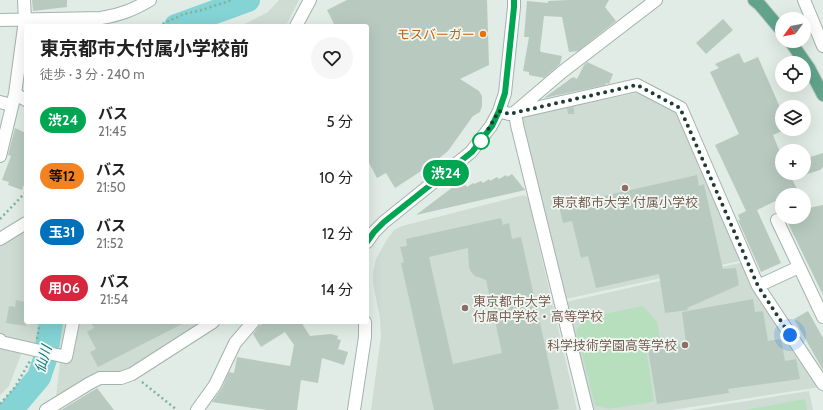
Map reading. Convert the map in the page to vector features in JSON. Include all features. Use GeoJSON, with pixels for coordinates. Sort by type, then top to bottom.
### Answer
{"type":"FeatureCollection","features":[{"type":"Feature","properties":{"kind":"main road"},"geometry":{"type":"LineString","coordinates":[[754,0],[775,23]]}},
{"type":"Feature","properties":{"kind":"main road"},"geometry":{"type":"LineString","coordinates":[[795,48],[809,68],[823,95]]}},
{"type":"Feature","properties":{"kind":"street"},"geometry":{"type":"LineString","coordinates":[[24,0],[24,24]]}},
{"type":"Feature","properties":{"kind":"street"},"geometry":{"type":"LineString","coordinates":[[0,20],[101,18],[115,16],[132,10],[150,0]]}},
{"type":"Feature","properties":{"kind":"street"},"geometry":{"type":"LineString","coordinates":[[297,24],[310,0]]}},
{"type":"Feature","properties":{"kind":"street"},"geometry":{"type":"LineString","coordinates":[[369,239],[384,222],[472,152],[484,138],[499,111],[505,93],[514,0]]}},
{"type":"Feature","properties":{"kind":"street"},"geometry":{"type":"LineString","coordinates":[[515,112],[562,72],[656,0]]}},
{"type":"Feature","properties":{"kind":"street"},"geometry":{"type":"LineString","coordinates":[[804,0],[823,46]]}},
{"type":"Feature","properties":{"kind":"street"},"geometry":{"type":"LineString","coordinates":[[0,152],[14,100],[24,27]]}},
{"type":"Feature","properties":{"kind":"street"},"geometry":{"type":"LineString","coordinates":[[499,111],[509,114],[637,85],[680,108],[758,286],[823,384]]}},
{"type":"Feature","properties":{"kind":"street"},"geometry":{"type":"LineString","coordinates":[[0,102],[24,100]]}},
{"type":"Feature","properties":{"kind":"street"},"geometry":{"type":"LineString","coordinates":[[515,112],[587,410]]}},
{"type":"Feature","properties":{"kind":"street"},"geometry":{"type":"LineString","coordinates":[[0,239],[24,224]]}},
{"type":"Feature","properties":{"kind":"street"},"geometry":{"type":"LineString","coordinates":[[779,224],[823,317]]}},
{"type":"Feature","properties":{"kind":"street"},"geometry":{"type":"LineString","coordinates":[[758,286],[799,267]]}},
{"type":"Feature","properties":{"kind":"street"},"geometry":{"type":"LineString","coordinates":[[0,340],[1,342],[66,357],[73,324]]}},
{"type":"Feature","properties":{"kind":"street"},"geometry":{"type":"LineString","coordinates":[[197,410],[215,385],[235,343],[251,324]]}},
{"type":"Feature","properties":{"kind":"street"},"geometry":{"type":"LineString","coordinates":[[354,410],[366,338],[365,324]]}},
{"type":"Feature","properties":{"kind":"street"},"geometry":{"type":"LineString","coordinates":[[46,410],[100,378],[121,378],[132,374],[197,326]]}},
{"type":"Feature","properties":{"kind":"path"},"geometry":{"type":"LineString","coordinates":[[162,24],[184,14],[232,0]]}},
{"type":"Feature","properties":{"kind":"path"},"geometry":{"type":"LineString","coordinates":[[0,219],[24,194]]}},
{"type":"Feature","properties":{"kind":"path"},"geometry":{"type":"LineString","coordinates":[[0,404],[15,387],[36,351],[40,324]]}},
{"type":"Feature","properties":{"kind":"path"},"geometry":{"type":"LineString","coordinates":[[132,374],[177,410]]}},
{"type":"Feature","properties":{"kind":"shaded area"},"geometry":{"type":"Polygon","coordinates":[[[279,0],[299,0],[287,24],[243,24],[268,12],[279,0]]]}},
{"type":"Feature","properties":{"kind":"shaded area","name":"東京都市大学 付属小学校"},"geometry":{"type":"Polygon","coordinates":[[[641,92],[674,107],[744,260],[566,299],[520,117],[641,92]]]}},
{"type":"Feature","properties":{"kind":"shaded area","name":"東京都市大学 付属中学校・高等学校"},"geometry":{"type":"Polygon","coordinates":[[[524,195],[528,198],[577,410],[371,410],[381,336],[380,318],[373,283],[373,272],[376,259],[386,241],[394,230],[402,226],[524,195]]]}},
{"type":"Feature","properties":{"kind":"shaded area"},"geometry":{"type":"Polygon","coordinates":[[[24,218],[24,324],[205,324],[129,371],[87,377],[56,397],[60,363],[22,352],[9,386],[0,395],[0,233],[24,218]]]}},
{"type":"Feature","properties":{"kind":"shaded area","name":"科学技術学園高等学校"},"geometry":{"type":"Polygon","coordinates":[[[744,262],[820,387],[672,410],[594,410],[566,302],[744,262]]]}},
{"type":"Feature","properties":{"kind":"shaded area"},"geometry":{"type":"Polygon","coordinates":[[[809,391],[813,410],[690,410],[809,391]]]}},
{"type":"Feature","properties":{"kind":"green space"},"geometry":{"type":"Polygon","coordinates":[[[643,306],[657,322],[661,345],[646,348],[654,401],[608,409],[595,405],[576,330],[589,317],[643,306]]]}},
{"type":"Feature","properties":{"kind":"green space"},"geometry":{"type":"Polygon","coordinates":[[[805,399],[807,410],[745,410],[805,399]]]}},
{"type":"Feature","properties":{"kind":"building"},"geometry":{"type":"Polygon","coordinates":[[[32,0],[67,0],[67,7],[33,11],[32,0]]]}},
{"type":"Feature","properties":{"kind":"building"},"geometry":{"type":"Polygon","coordinates":[[[347,0],[487,0],[489,65],[460,79],[479,91],[482,96],[482,106],[480,112],[473,116],[448,151],[432,164],[395,188],[386,173],[377,178],[369,163],[369,24],[334,24],[327,10],[347,0]]]}},
{"type":"Feature","properties":{"kind":"building"},"geometry":{"type":"Polygon","coordinates":[[[609,0],[605,7],[616,21],[578,51],[569,52],[562,17],[544,16],[540,50],[541,52],[562,56],[560,64],[544,78],[529,75],[529,72],[523,71],[529,37],[524,37],[527,1],[548,3],[548,1],[609,0]]]}},
{"type":"Feature","properties":{"kind":"building"},"geometry":{"type":"Polygon","coordinates":[[[723,19],[733,30],[706,54],[696,43],[723,19]]]}},
{"type":"Feature","properties":{"kind":"building"},"geometry":{"type":"Polygon","coordinates":[[[739,53],[744,63],[758,57],[777,100],[775,100],[775,134],[773,135],[777,144],[775,144],[775,180],[792,180],[796,188],[775,188],[775,201],[757,210],[781,263],[761,272],[738,220],[740,220],[738,215],[746,211],[715,145],[739,134],[710,72],[719,68],[715,64],[739,53]]]}},
{"type":"Feature","properties":{"kind":"building"},"geometry":{"type":"Polygon","coordinates":[[[587,62],[613,74],[609,84],[606,83],[605,85],[544,98],[573,77],[577,79],[587,62]]]}},
{"type":"Feature","properties":{"kind":"building"},"geometry":{"type":"Polygon","coordinates":[[[574,107],[574,114],[568,114],[567,108],[574,107]]]}},
{"type":"Feature","properties":{"kind":"building"},"geometry":{"type":"Polygon","coordinates":[[[15,128],[24,132],[24,184],[22,190],[8,185],[9,182],[2,180],[11,156],[8,155],[15,128]]]}},
{"type":"Feature","properties":{"kind":"building"},"geometry":{"type":"Polygon","coordinates":[[[823,153],[823,167],[820,170],[811,173],[811,157],[823,153]]]}},
{"type":"Feature","properties":{"kind":"building"},"geometry":{"type":"Polygon","coordinates":[[[512,174],[525,190],[416,215],[457,184],[459,187],[464,183],[467,187],[473,183],[474,184],[481,181],[483,183],[489,179],[490,181],[497,177],[499,179],[506,175],[507,177],[512,174]]]}},
{"type":"Feature","properties":{"kind":"building"},"geometry":{"type":"Polygon","coordinates":[[[697,175],[699,186],[704,184],[723,269],[736,268],[739,285],[687,308],[688,310],[665,313],[659,274],[596,288],[588,256],[581,258],[572,221],[563,223],[559,206],[697,175]]]}},
{"type":"Feature","properties":{"kind":"building"},"geometry":{"type":"Polygon","coordinates":[[[823,205],[823,295],[788,224],[811,224],[811,208],[823,205]]]}},
{"type":"Feature","properties":{"kind":"building"},"geometry":{"type":"Polygon","coordinates":[[[501,218],[503,225],[509,223],[512,239],[521,237],[559,409],[434,410],[401,263],[404,262],[400,247],[407,246],[406,239],[501,218]],[[468,248],[429,257],[453,364],[502,353],[486,280],[475,276],[469,267],[468,248]]]}},
{"type":"Feature","properties":{"kind":"building"},"geometry":{"type":"Polygon","coordinates":[[[753,299],[755,312],[763,311],[768,341],[781,339],[785,361],[796,359],[800,379],[728,389],[729,393],[657,404],[648,349],[686,343],[682,312],[753,299]]]}},
{"type":"Feature","properties":{"kind":"building"},"geometry":{"type":"Polygon","coordinates":[[[16,300],[24,302],[24,324],[26,324],[26,326],[6,323],[9,306],[15,307],[16,300]]]}},
{"type":"Feature","properties":{"kind":"building"},"geometry":{"type":"Polygon","coordinates":[[[808,311],[823,338],[823,370],[794,319],[808,311]]]}},
{"type":"Feature","properties":{"kind":"building"},"geometry":{"type":"Polygon","coordinates":[[[92,324],[182,324],[98,367],[90,352],[96,349],[87,332],[94,328],[92,324]]]}},
{"type":"Feature","properties":{"kind":"building"},"geometry":{"type":"Polygon","coordinates":[[[262,324],[302,324],[310,336],[331,334],[338,336],[337,339],[341,340],[338,349],[348,352],[344,365],[322,358],[318,383],[301,380],[297,410],[267,410],[212,402],[222,388],[229,372],[234,373],[237,357],[290,366],[294,345],[285,332],[261,347],[253,334],[262,324]]]}},
{"type":"Feature","properties":{"kind":"building"},"geometry":{"type":"Polygon","coordinates":[[[97,388],[114,410],[61,410],[94,390],[97,388]]]}},
{"type":"Feature","properties":{"kind":"waterway","name":"仙川"},"geometry":{"type":"LineString","coordinates":[[182,24],[248,0]]}},
{"type":"Feature","properties":{"kind":"waterway","name":"仙川"},"geometry":{"type":"LineString","coordinates":[[11,410],[39,377],[45,359],[51,324]]}},
{"type":"Feature","properties":{"kind":"bus line","name":"渋24"},"geometry":{"type":"LineString","coordinates":[[369,239],[384,222],[472,152],[492,126],[505,93],[514,0]]}},
{"type":"Feature","properties":{"kind":"place","name":"モスバーガー"},"geometry":{"type":"Point","coordinates":[483,34]}},
{"type":"Feature","properties":{"kind":"place","name":"東京都市大学 付属小学校"},"geometry":{"type":"Point","coordinates":[625,188]}},
{"type":"Feature","properties":{"kind":"place","name":"東京都市大学 付属中学校・高等学校"},"geometry":{"type":"Point","coordinates":[465,308]}},
{"type":"Feature","properties":{"kind":"place","name":"科学技術学園高等学校"},"geometry":{"type":"Point","coordinates":[685,345]}},
{"type":"Feature","properties":{"kind":"route"},"geometry":{"type":"LineString","coordinates":[[481,141],[492,126],[499,111],[509,114],[637,85],[680,108],[758,286],[790,335]]}}]}
